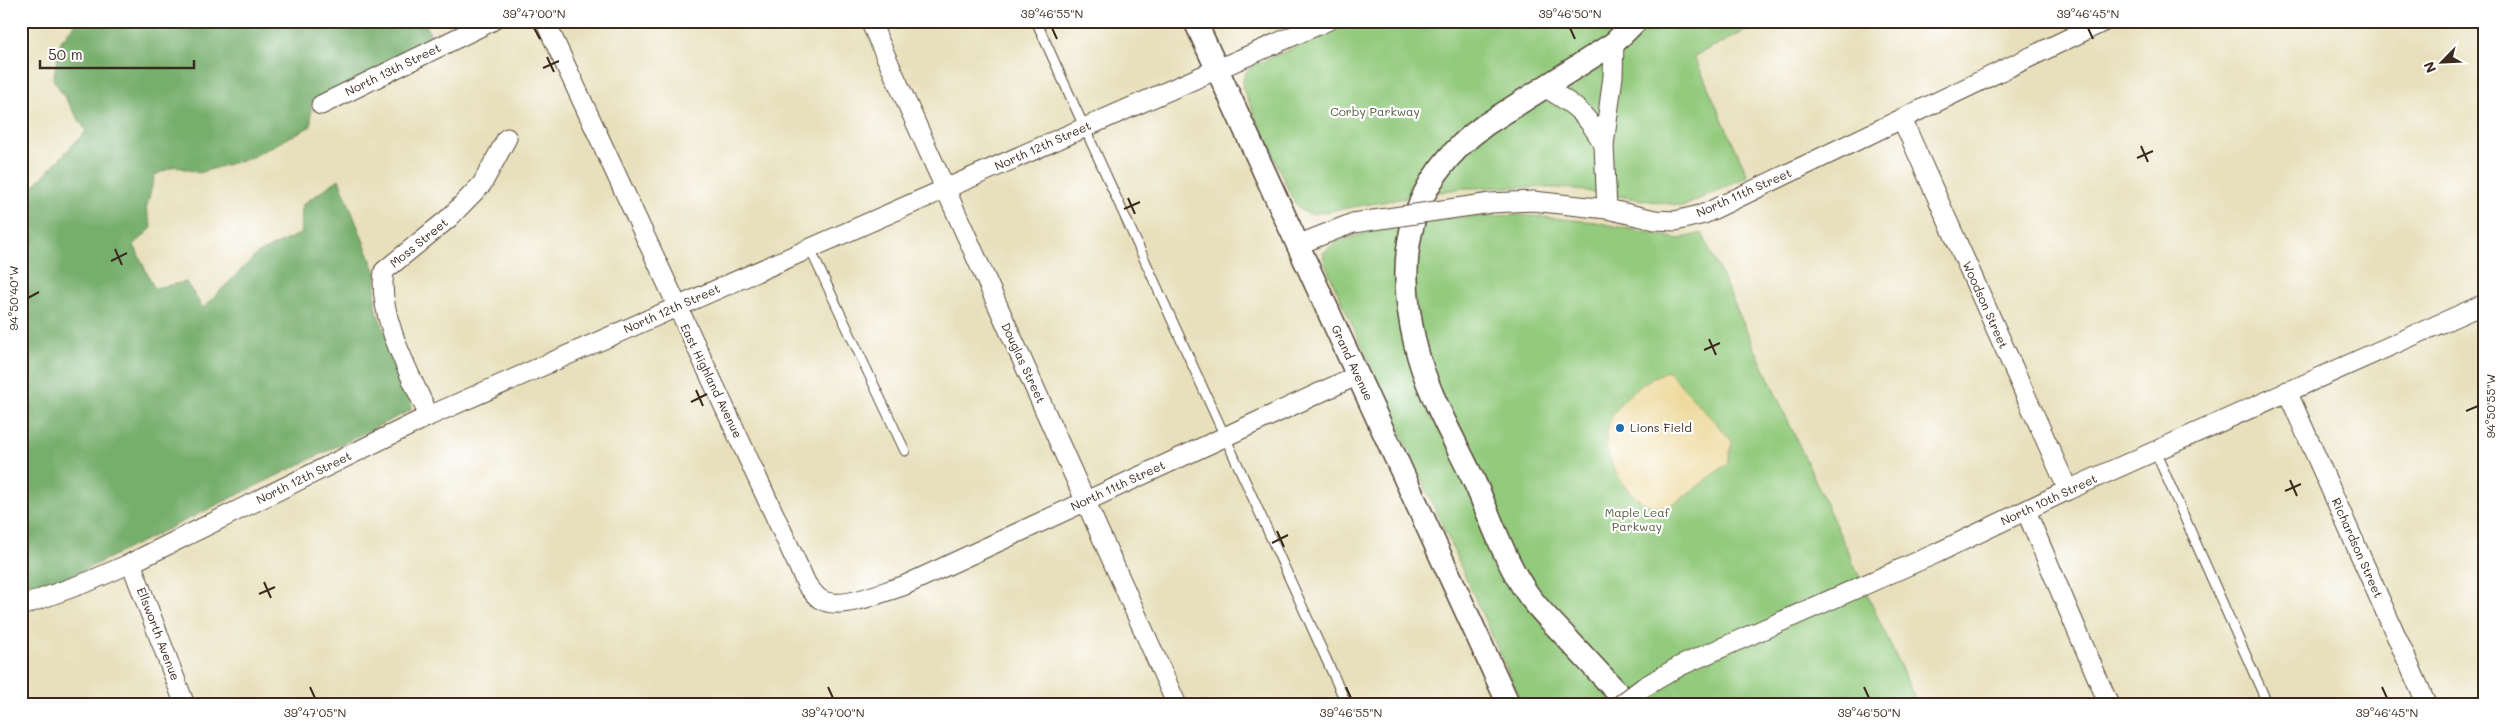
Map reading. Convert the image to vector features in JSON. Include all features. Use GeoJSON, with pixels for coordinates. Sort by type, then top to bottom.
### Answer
{"type":"FeatureCollection","features":[{"type":"Feature","properties":{"kind":"street","name":"North 13th Street"},"geometry":{"type":"LineString","coordinates":[[321,106],[492,21]]}},
{"type":"Feature","properties":{"kind":"street","name":"East Highland Avenue"},"geometry":{"type":"LineString","coordinates":[[546,21],[676,307],[807,585],[819,599],[833,605],[878,594]]}},
{"type":"Feature","properties":{"kind":"street","name":"Douglas Street"},"geometry":{"type":"LineString","coordinates":[[870,21],[944,190],[1086,500],[1176,705]]}},
{"type":"Feature","properties":{"kind":"street","name":"Grand Avenue"},"geometry":{"type":"LineString","coordinates":[[1195,21],[1509,705]]}},
{"type":"Feature","properties":{"kind":"street","name":"North 12th Street"},"geometry":{"type":"LineString","coordinates":[[21,606],[90,581],[131,563],[429,416],[1327,21]]}},
{"type":"Feature","properties":{"kind":"street"},"geometry":{"type":"LineString","coordinates":[[1629,705],[1539,609],[1526,592],[1514,571],[1431,390],[1415,344],[1406,289],[1409,246],[1417,206],[1445,160],[1467,139],[1614,43],[1636,21]]}},
{"type":"Feature","properties":{"kind":"street","name":"North 11th Street"},"geometry":{"type":"LineString","coordinates":[[1297,245],[1352,223],[1491,203],[1533,201],[1607,209],[1655,220],[1676,221],[1704,214],[2105,21]]}},
{"type":"Feature","properties":{"kind":"street"},"geometry":{"type":"LineString","coordinates":[[1607,209],[1604,146],[1613,76],[1614,43]]}},
{"type":"Feature","properties":{"kind":"street"},"geometry":{"type":"LineString","coordinates":[[1546,88],[1570,102],[1588,118],[1604,146]]}},
{"type":"Feature","properties":{"kind":"street","name":"Woodson Street"},"geometry":{"type":"LineString","coordinates":[[1902,119],[2068,490]]}},
{"type":"Feature","properties":{"kind":"street","name":"Moss Street"},"geometry":{"type":"LineString","coordinates":[[429,416],[401,354],[387,310],[382,286],[384,271],[449,218],[482,184],[507,138]]}},
{"type":"Feature","properties":{"kind":"street","name":"North 10th Street"},"geometry":{"type":"LineString","coordinates":[[1620,705],[1644,687],[1680,666],[1937,553],[2068,490],[2484,304]]}},
{"type":"Feature","properties":{"kind":"street","name":"North 11th Street"},"geometry":{"type":"LineString","coordinates":[[878,594],[902,586],[1358,375]]}},
{"type":"Feature","properties":{"kind":"street","name":"Richardson Street"},"geometry":{"type":"LineString","coordinates":[[2287,391],[2427,705]]}},
{"type":"Feature","properties":{"kind":"street"},"geometry":{"type":"LineString","coordinates":[[2026,511],[2110,705]]}},
{"type":"Feature","properties":{"kind":"street","name":"Ellsworth Avenue"},"geometry":{"type":"LineString","coordinates":[[131,563],[186,705]]}},
{"type":"Feature","properties":{"kind":"lane"},"geometry":{"type":"LineString","coordinates":[[1036,21],[1083,129],[1346,705]]}},
{"type":"Feature","properties":{"kind":"lane"},"geometry":{"type":"LineString","coordinates":[[810,248],[905,451]]}},
{"type":"Feature","properties":{"kind":"lane"},"geometry":{"type":"LineString","coordinates":[[2155,451],[2268,705]]}},
{"type":"Feature","properties":{"kind":"green space"},"geometry":{"type":"Polygon","coordinates":[[[78,21],[424,21],[433,40],[311,103],[311,126],[252,157],[199,173],[175,166],[155,175],[146,209],[152,228],[134,245],[154,288],[186,282],[203,308],[257,254],[301,233],[302,205],[339,179],[376,273],[375,307],[411,398],[411,410],[78,573],[21,593],[21,199],[86,131],[53,79],[61,41],[78,21]]]}},
{"type":"Feature","properties":{"kind":"green space","name":"Corby Parkway"},"geometry":{"type":"Polygon","coordinates":[[[1355,21],[1766,21],[1694,56],[1748,176],[1684,206],[1565,188],[1516,187],[1463,188],[1312,214],[1302,211],[1293,200],[1242,87],[1244,76],[1250,67],[1355,21]]]}},
{"type":"Feature","properties":{"kind":"green space","name":"Maple Leaf Parkway"},"geometry":{"type":"Polygon","coordinates":[[[1520,215],[1595,222],[1679,239],[1702,233],[1918,705],[1523,705],[1325,264],[1323,253],[1338,241],[1382,228],[1446,218],[1520,215]]]}},
{"type":"Feature","properties":{"kind":"sand"},"geometry":{"type":"Polygon","coordinates":[[[1668,371],[1732,441],[1728,463],[1674,503],[1669,506],[1656,507],[1644,503],[1623,483],[1609,456],[1606,443],[1607,431],[1616,411],[1630,394],[1658,375],[1668,371]]]}},
{"type":"Feature","properties":{"kind":"place","name":"Lions Field"},"geometry":{"type":"Point","coordinates":[1620,428]}}]}
